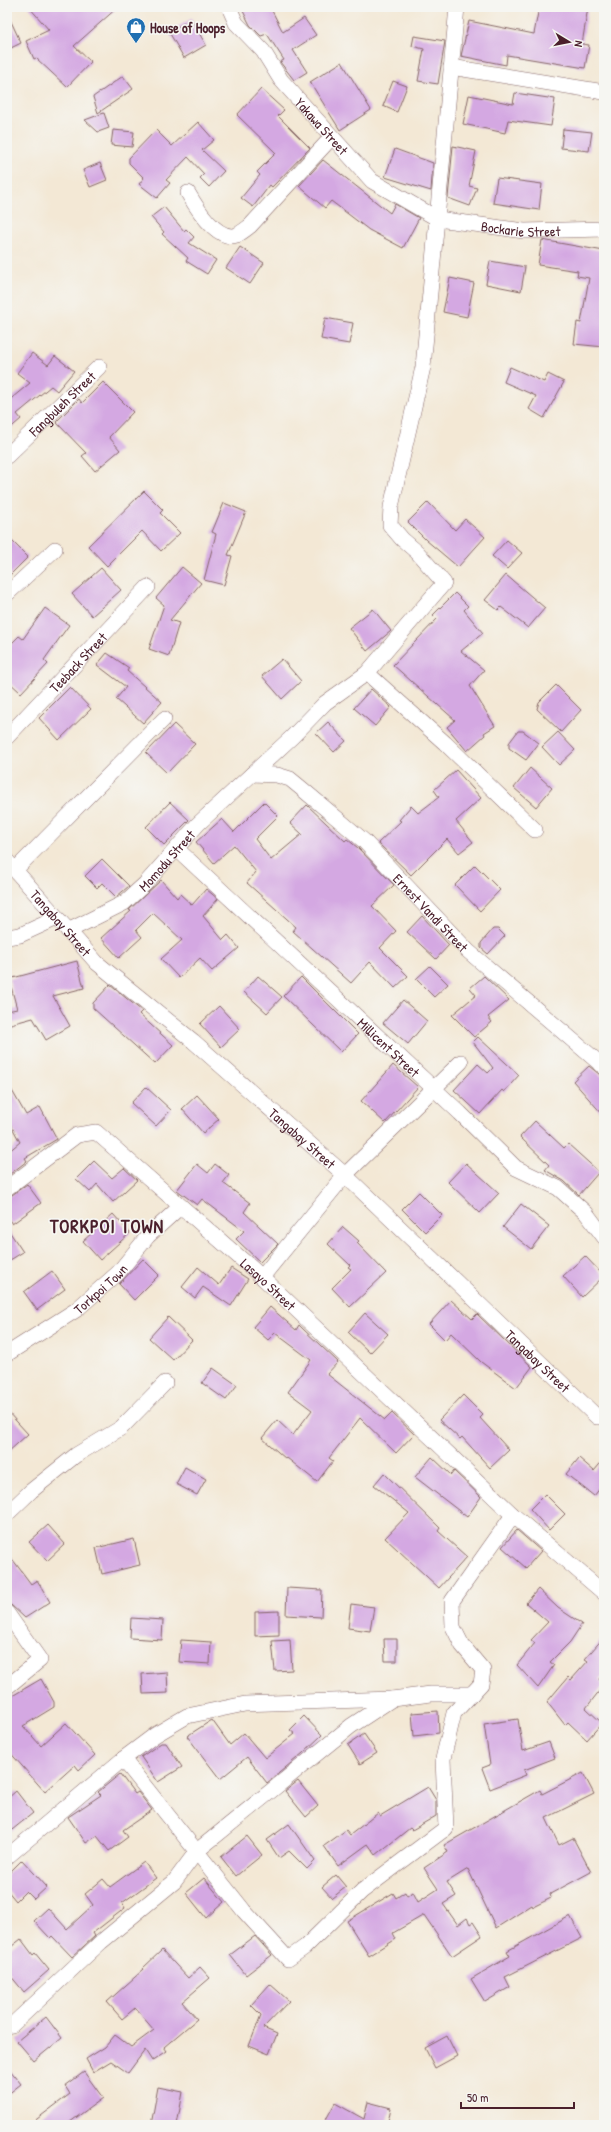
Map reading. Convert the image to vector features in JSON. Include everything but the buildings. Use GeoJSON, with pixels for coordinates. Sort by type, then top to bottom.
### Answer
{"type":"FeatureCollection","features":[{"type":"Feature","properties":{"kind":"street","name":"Yakawa Street"},"geometry":{"type":"LineString","coordinates":[[229,7],[236,23],[263,51],[281,80],[372,181],[438,219]]}},
{"type":"Feature","properties":{"kind":"street"},"geometry":{"type":"LineString","coordinates":[[438,219],[457,7]]}},
{"type":"Feature","properties":{"kind":"street"},"geometry":{"type":"LineString","coordinates":[[451,67],[604,92]]}},
{"type":"Feature","properties":{"kind":"street"},"geometry":{"type":"LineString","coordinates":[[188,193],[202,217],[224,234],[236,235],[250,226],[332,137]]}},
{"type":"Feature","properties":{"kind":"street","name":"Bockarie Street"},"geometry":{"type":"LineString","coordinates":[[438,219],[524,230],[604,230]]}},
{"type":"Feature","properties":{"kind":"street","name":"Momodu Street"},"geometry":{"type":"LineString","coordinates":[[68,931],[124,903],[145,884],[198,824],[325,703],[367,673],[444,584],[417,552],[402,539],[390,524],[391,507],[423,367],[438,219]]}},
{"type":"Feature","properties":{"kind":"street","name":"Fangbuleh Street"},"geometry":{"type":"LineString","coordinates":[[7,456],[99,367]]}},
{"type":"Feature","properties":{"kind":"street"},"geometry":{"type":"LineString","coordinates":[[7,594],[55,549]]}},
{"type":"Feature","properties":{"kind":"street","name":"Teeback Street"},"geometry":{"type":"LineString","coordinates":[[7,737],[148,587]]}},
{"type":"Feature","properties":{"kind":"street"},"geometry":{"type":"LineString","coordinates":[[367,673],[434,733],[535,830]]}},
{"type":"Feature","properties":{"kind":"street"},"geometry":{"type":"LineString","coordinates":[[11,865],[164,719]]}},
{"type":"Feature","properties":{"kind":"street","name":"Ernest Vandi Street"},"geometry":{"type":"LineString","coordinates":[[252,774],[277,775],[290,779],[301,788],[364,841],[468,951],[604,1067]]}},
{"type":"Feature","properties":{"kind":"street","name":"Millicent Street"},"geometry":{"type":"LineString","coordinates":[[177,849],[434,1089],[516,1168],[558,1188],[586,1213],[604,1237]]}},
{"type":"Feature","properties":{"kind":"street","name":"Tangabay Street"},"geometry":{"type":"LineString","coordinates":[[11,865],[97,963],[193,1041],[345,1175],[597,1417]]}},
{"type":"Feature","properties":{"kind":"street"},"geometry":{"type":"LineString","coordinates":[[7,937],[20,935],[57,918]]}},
{"type":"Feature","properties":{"kind":"street"},"geometry":{"type":"LineString","coordinates":[[262,1277],[345,1175],[461,1062]]}},
{"type":"Feature","properties":{"kind":"street","name":"Lasayo Street"},"geometry":{"type":"LineString","coordinates":[[7,1188],[77,1136],[96,1132],[180,1207],[262,1277],[513,1515],[604,1593]]}},
{"type":"Feature","properties":{"kind":"street","name":"Torkpoi Town"},"geometry":{"type":"LineString","coordinates":[[7,1354],[82,1304],[118,1274],[148,1236],[180,1207]]}},
{"type":"Feature","properties":{"kind":"street"},"geometry":{"type":"LineString","coordinates":[[7,1514],[31,1491],[76,1455],[121,1428],[165,1383]]}},
{"type":"Feature","properties":{"kind":"street"},"geometry":{"type":"LineString","coordinates":[[123,1759],[244,1911],[288,1959],[305,1948],[362,1891],[446,1828],[443,1760],[454,1713],[480,1684],[483,1670],[462,1645],[454,1627],[452,1601],[513,1515]]}},
{"type":"Feature","properties":{"kind":"street"},"geometry":{"type":"LineString","coordinates":[[7,1613],[40,1660],[7,1687]]}},
{"type":"Feature","properties":{"kind":"street"},"geometry":{"type":"LineString","coordinates":[[7,1857],[123,1759],[155,1735],[187,1716],[244,1704],[392,1700],[430,1694],[472,1694]]}},
{"type":"Feature","properties":{"kind":"street"},"geometry":{"type":"LineString","coordinates":[[7,2026],[12,2025],[101,1942],[174,1882],[197,1851],[351,1726],[392,1700]]}},
{"type":"Feature","properties":{"kind":"place","name":"House of Hoops"},"geometry":{"type":"Point","coordinates":[136,44]}},
{"type":"Feature","properties":{"kind":"district","name":"TORKPOI TOWN"},"geometry":{"type":"Point","coordinates":[107,1226]}}]}
